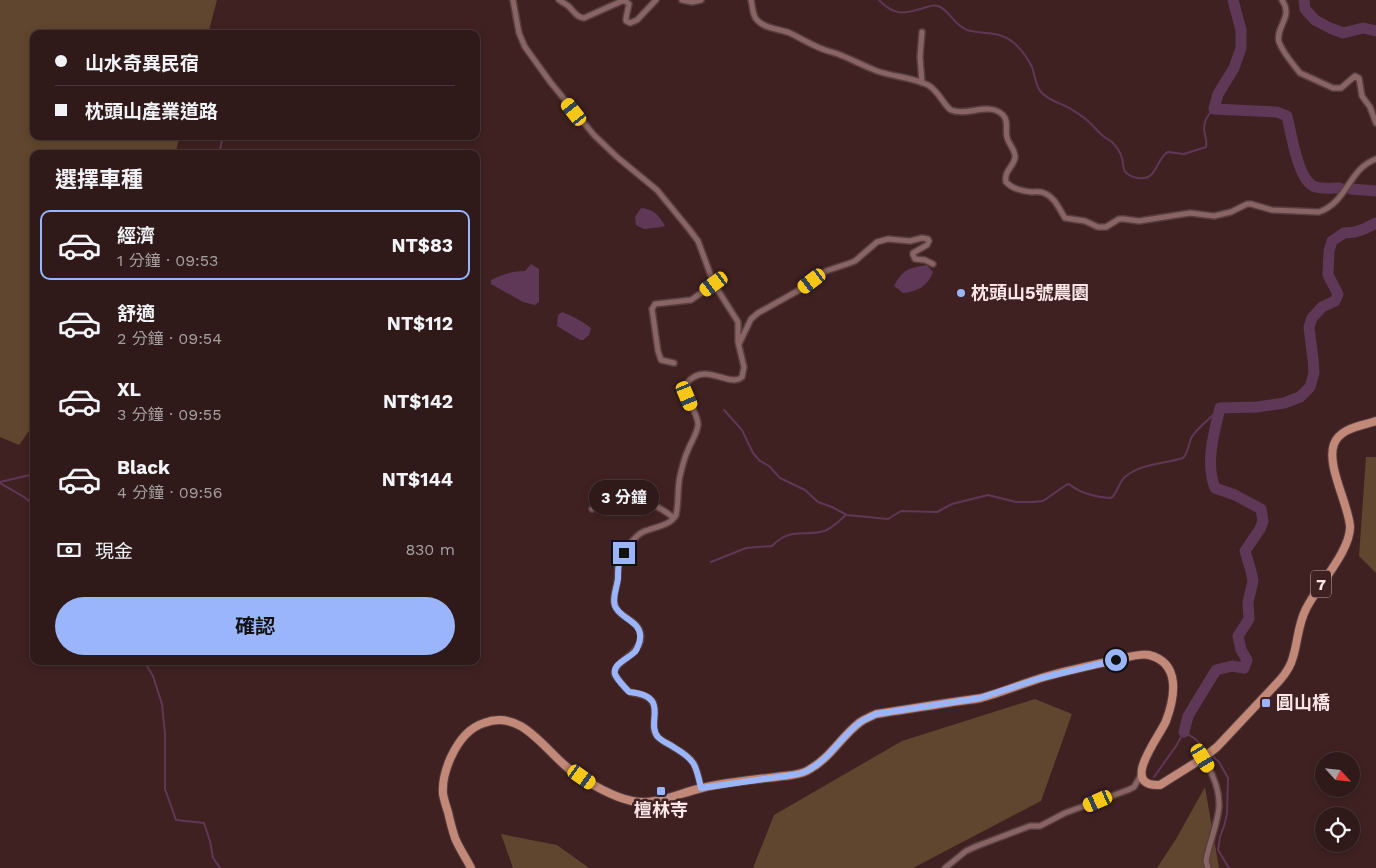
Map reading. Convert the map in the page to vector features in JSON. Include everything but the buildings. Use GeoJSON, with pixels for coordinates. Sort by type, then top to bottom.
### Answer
{"type":"FeatureCollection","features":[{"type":"Feature","properties":{"kind":"main road","name":"7"},"geometry":{"type":"LineString","coordinates":[[1141,775],[1145,781],[1153,785],[1160,785],[1205,757],[1217,747],[1288,670],[1305,611],[1341,554],[1349,537],[1350,525],[1334,466],[1332,452],[1335,443],[1339,436],[1346,431],[1376,421]]}},
{"type":"Feature","properties":{"kind":"main road"},"geometry":{"type":"LineString","coordinates":[[471,868],[456,839],[443,793],[445,773],[452,756],[467,732],[475,726],[494,720],[506,720],[516,723],[532,734],[568,767],[596,787],[631,801],[644,803],[701,788],[803,773],[823,759],[857,724],[876,714],[980,698],[1041,678],[1146,654],[1166,664],[1171,671],[1174,681],[1166,722],[1142,766],[1141,775]]}},
{"type":"Feature","properties":{"kind":"street"},"geometry":{"type":"LineString","coordinates":[[512,0],[519,33],[525,47],[551,83],[594,135],[657,190],[689,229],[698,241],[714,284],[736,317],[738,344],[744,367],[742,377],[739,380],[735,380],[708,373],[695,376],[687,384],[687,396],[698,422],[698,427],[686,453],[679,478],[678,510],[674,518],[668,523],[642,532],[624,553],[618,562],[614,600],[619,612],[637,626],[640,631],[638,647],[634,653],[616,666],[614,669],[615,674],[629,692],[646,695],[652,701],[657,736],[694,762],[701,788]]}},
{"type":"Feature","properties":{"kind":"street"},"geometry":{"type":"LineString","coordinates":[[559,0],[567,3],[578,17],[584,18],[625,1],[629,4],[626,21],[630,24],[656,0]]}},
{"type":"Feature","properties":{"kind":"street"},"geometry":{"type":"LineString","coordinates":[[682,0],[692,2],[701,0]]}},
{"type":"Feature","properties":{"kind":"street"},"geometry":{"type":"LineString","coordinates":[[752,0],[754,16],[763,25],[785,31],[820,48],[877,71],[902,76],[930,86],[950,109],[959,111],[986,109],[999,112],[1006,119],[1006,135],[1015,157],[1006,172],[1006,182],[1012,187],[1025,191],[1046,193],[1052,198],[1065,218],[1085,221],[1098,227],[1106,227],[1119,219],[1139,221],[1190,213],[1214,216],[1231,212],[1247,204],[1272,210],[1319,212],[1340,198],[1362,167],[1376,159]]}},
{"type":"Feature","properties":{"kind":"street"},"geometry":{"type":"LineString","coordinates":[[1282,0],[1286,7],[1286,12],[1279,42],[1296,68],[1300,73],[1333,88],[1341,88],[1355,76],[1358,78],[1362,96],[1370,107],[1376,123]]}},
{"type":"Feature","properties":{"kind":"street"},"geometry":{"type":"LineString","coordinates":[[922,32],[920,57],[922,83]]}},
{"type":"Feature","properties":{"kind":"street"},"geometry":{"type":"LineString","coordinates":[[738,344],[751,319],[758,313],[801,289],[826,271],[854,261],[882,239],[910,241],[922,238],[928,239],[927,245],[913,254],[913,256],[915,259],[925,260],[933,264]]}},
{"type":"Feature","properties":{"kind":"street"},"geometry":{"type":"LineString","coordinates":[[674,363],[661,360],[658,352],[652,309],[655,304],[691,300],[714,284]]}},
{"type":"Feature","properties":{"kind":"street"},"geometry":{"type":"LineString","coordinates":[[592,509],[609,504],[647,504],[663,510],[674,518]]}},
{"type":"Feature","properties":{"kind":"street"},"geometry":{"type":"LineString","coordinates":[[1205,757],[1212,772],[1220,804],[1206,860],[1208,868]]}},
{"type":"Feature","properties":{"kind":"street"},"geometry":{"type":"LineString","coordinates":[[945,868],[966,851],[977,846],[1030,826],[1040,826],[1065,813],[1128,790],[1134,787],[1141,775]]}},
{"type":"Feature","properties":{"kind":"shaded area"},"geometry":{"type":"Polygon","coordinates":[[[0,0],[217,0],[209,30],[30,30],[30,140],[179,140],[176,150],[30,150],[30,430],[19,445],[0,437],[0,0]]]}},
{"type":"Feature","properties":{"kind":"shaded area"},"geometry":{"type":"Polygon","coordinates":[[[641,208],[655,213],[665,226],[644,229],[636,225],[635,217],[641,208]]]}},
{"type":"Feature","properties":{"kind":"shaded area"},"geometry":{"type":"Polygon","coordinates":[[[531,264],[539,269],[539,302],[535,305],[523,302],[491,284],[491,280],[500,276],[512,272],[525,271],[531,264]]]}},
{"type":"Feature","properties":{"kind":"shaded area"},"geometry":{"type":"Polygon","coordinates":[[[927,265],[933,272],[925,285],[913,291],[903,293],[894,286],[900,276],[907,270],[927,265]]]}},
{"type":"Feature","properties":{"kind":"shaded area"},"geometry":{"type":"Polygon","coordinates":[[[562,312],[591,328],[589,335],[580,340],[557,326],[558,315],[562,312]]]}},
{"type":"Feature","properties":{"kind":"shaded area"},"geometry":{"type":"Polygon","coordinates":[[[1366,457],[1376,457],[1376,573],[1359,556],[1366,457]]]}},
{"type":"Feature","properties":{"kind":"shaded area"},"geometry":{"type":"Polygon","coordinates":[[[1035,699],[1072,714],[1041,801],[913,868],[753,868],[774,815],[902,741],[1035,699]]]}},
{"type":"Feature","properties":{"kind":"shaded area"},"geometry":{"type":"Polygon","coordinates":[[[1205,787],[1219,868],[1157,868],[1176,839],[1205,787]]]}},
{"type":"Feature","properties":{"kind":"shaded area"},"geometry":{"type":"Polygon","coordinates":[[[501,834],[557,845],[589,868],[513,868],[501,834]]]}},
{"type":"Feature","properties":{"kind":"waterway"},"geometry":{"type":"LineString","coordinates":[[879,0],[896,12],[907,12],[938,6],[945,10],[962,28],[997,34],[1014,43],[1022,51],[1030,64],[1037,86],[1041,92],[1048,98],[1083,117],[1112,142],[1120,153],[1125,171],[1135,177],[1143,178],[1151,175],[1161,158],[1168,152],[1184,154],[1206,147],[1204,124],[1214,109]]}},
{"type":"Feature","properties":{"kind":"waterway"},"geometry":{"type":"LineString","coordinates":[[1233,0],[1241,30],[1241,48],[1234,68],[1218,94],[1214,109],[1277,112],[1287,116],[1296,156],[1304,176],[1316,187],[1340,188]]}},
{"type":"Feature","properties":{"kind":"waterway"},"geometry":{"type":"LineString","coordinates":[[1304,0],[1305,9],[1315,20],[1330,28],[1343,33],[1363,28],[1376,31]]}},
{"type":"Feature","properties":{"kind":"waterway"},"geometry":{"type":"LineString","coordinates":[[220,150],[222,140]]}},
{"type":"Feature","properties":{"kind":"waterway"},"geometry":{"type":"LineString","coordinates":[[1351,189],[1376,191]]}},
{"type":"Feature","properties":{"kind":"waterway"},"geometry":{"type":"LineString","coordinates":[[1184,732],[1188,716],[1216,670],[1232,666],[1244,668],[1247,660],[1241,650],[1238,636],[1249,619],[1248,602],[1253,581],[1245,551],[1260,529],[1263,521],[1261,509],[1235,495],[1215,488],[1212,478],[1211,458],[1213,438],[1220,408],[1257,407],[1284,403],[1300,397],[1310,387],[1314,373],[1309,327],[1312,318],[1322,307],[1335,301],[1338,294],[1328,275],[1329,251],[1332,241],[1344,233],[1355,232],[1376,223]]}},
{"type":"Feature","properties":{"kind":"waterway"},"geometry":{"type":"LineString","coordinates":[[724,410],[742,430],[753,453],[780,478],[805,490],[818,502],[847,515],[888,519],[901,511],[937,512],[952,504],[988,495],[1016,502],[1043,501],[1069,484],[1088,494],[1111,498],[1123,478],[1133,472],[1146,466],[1183,458],[1193,435],[1220,408]]}},
{"type":"Feature","properties":{"kind":"waterway"},"geometry":{"type":"LineString","coordinates":[[0,482],[30,475]]}},
{"type":"Feature","properties":{"kind":"waterway"},"geometry":{"type":"LineString","coordinates":[[0,483],[30,502]]}},
{"type":"Feature","properties":{"kind":"waterway"},"geometry":{"type":"LineString","coordinates":[[711,562],[746,548],[772,546],[785,536],[791,534],[816,533],[827,530],[846,515]]}},
{"type":"Feature","properties":{"kind":"waterway"},"geometry":{"type":"LineString","coordinates":[[146,665],[153,676],[162,704],[165,734],[165,789],[176,820],[204,823],[213,858],[220,868]]}},
{"type":"Feature","properties":{"kind":"waterway"},"geometry":{"type":"LineString","coordinates":[[1154,777],[1184,732],[1194,738],[1208,751]]}},
{"type":"Feature","properties":{"kind":"waterway"},"geometry":{"type":"LineString","coordinates":[[1211,755],[1219,762],[1228,778],[1227,813],[1218,850],[1229,868]]}},
{"type":"Feature","properties":{"kind":"place","name":"枕頭山5號農園"},"geometry":{"type":"Point","coordinates":[961,293]}},
{"type":"Feature","properties":{"kind":"place","name":"圓山橋"},"geometry":{"type":"Point","coordinates":[1266,703]}},
{"type":"Feature","properties":{"kind":"place","name":"檀林寺"},"geometry":{"type":"Point","coordinates":[661,791]}},
{"type":"Feature","properties":{"kind":"route"},"geometry":{"type":"LineString","coordinates":[[624,553],[618,562],[615,606],[619,612],[637,626],[640,631],[640,638],[634,653],[616,666],[614,669],[615,674],[629,692],[646,695],[652,701],[657,736],[694,762],[701,788],[803,773],[823,759],[857,724],[876,714],[980,698],[1041,678],[1116,660]]}}]}
